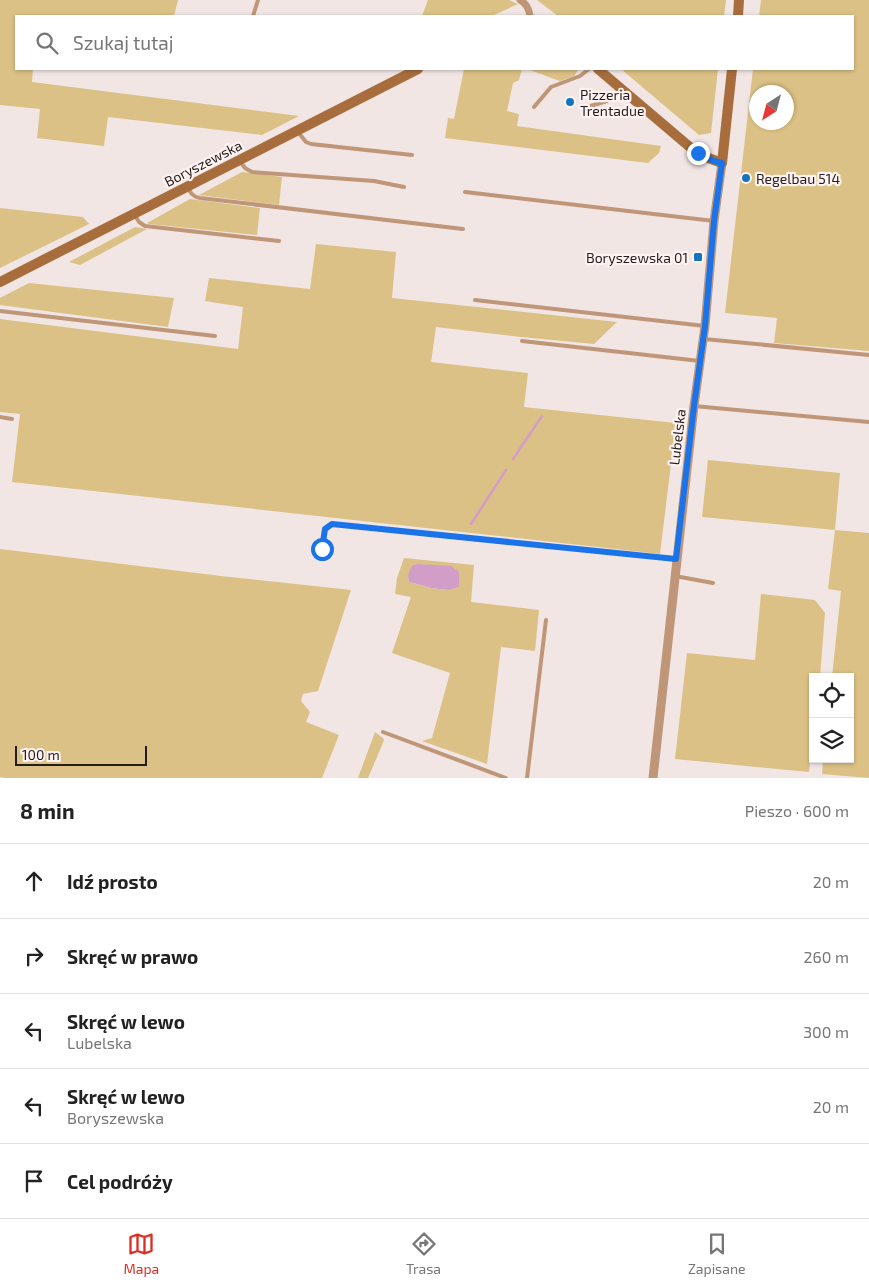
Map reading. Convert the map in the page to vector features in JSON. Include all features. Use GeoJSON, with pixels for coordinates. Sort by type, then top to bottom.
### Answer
{"type":"FeatureCollection","features":[{"type":"Feature","properties":{"kind":"main road"},"geometry":{"type":"LineString","coordinates":[[738,15],[739,0]]}},
{"type":"Feature","properties":{"kind":"main road","name":"Boryszewska"},"geometry":{"type":"LineString","coordinates":[[0,282],[416,70]]}},
{"type":"Feature","properties":{"kind":"main road"},"geometry":{"type":"LineString","coordinates":[[599,70],[698,153],[722,163]]}},
{"type":"Feature","properties":{"kind":"main road","name":"Lubelska"},"geometry":{"type":"LineString","coordinates":[[722,163],[732,70]]}},
{"type":"Feature","properties":{"kind":"street"},"geometry":{"type":"LineString","coordinates":[[520,0],[526,5],[530,15]]}},
{"type":"Feature","properties":{"kind":"street","name":"Lubelska"},"geometry":{"type":"LineString","coordinates":[[653,778],[676,559],[705,326],[714,221],[722,163]]}},
{"type":"Feature","properties":{"kind":"lane"},"geometry":{"type":"LineString","coordinates":[[254,15],[258,0]]}},
{"type":"Feature","properties":{"kind":"lane"},"geometry":{"type":"LineString","coordinates":[[534,107],[550,87],[580,76],[588,70]]}},
{"type":"Feature","properties":{"kind":"lane"},"geometry":{"type":"LineString","coordinates":[[584,108],[607,101],[620,88]]}},
{"type":"Feature","properties":{"kind":"lane"},"geometry":{"type":"LineString","coordinates":[[297,131],[306,142],[311,144],[412,155]]}},
{"type":"Feature","properties":{"kind":"lane"},"geometry":{"type":"LineString","coordinates":[[238,160],[245,168],[252,172],[374,181],[404,187]]}},
{"type":"Feature","properties":{"kind":"lane"},"geometry":{"type":"LineString","coordinates":[[187,187],[195,197],[463,229]]}},
{"type":"Feature","properties":{"kind":"lane"},"geometry":{"type":"LineString","coordinates":[[464,192],[714,221]]}},
{"type":"Feature","properties":{"kind":"lane"},"geometry":{"type":"LineString","coordinates":[[134,214],[139,222],[145,226],[279,241]]}},
{"type":"Feature","properties":{"kind":"lane"},"geometry":{"type":"LineString","coordinates":[[475,300],[705,326]]}},
{"type":"Feature","properties":{"kind":"lane"},"geometry":{"type":"LineString","coordinates":[[0,311],[215,336]]}},
{"type":"Feature","properties":{"kind":"lane"},"geometry":{"type":"LineString","coordinates":[[703,339],[869,355]]}},
{"type":"Feature","properties":{"kind":"lane"},"geometry":{"type":"LineString","coordinates":[[522,341],[700,361]]}},
{"type":"Feature","properties":{"kind":"lane"},"geometry":{"type":"LineString","coordinates":[[694,406],[869,422]]}},
{"type":"Feature","properties":{"kind":"lane"},"geometry":{"type":"LineString","coordinates":[[0,417],[12,419]]}},
{"type":"Feature","properties":{"kind":"lane"},"geometry":{"type":"LineString","coordinates":[[322,549],[325,529],[332,524],[676,559]]}},
{"type":"Feature","properties":{"kind":"lane"},"geometry":{"type":"LineString","coordinates":[[675,576],[713,583]]}},
{"type":"Feature","properties":{"kind":"lane"},"geometry":{"type":"LineString","coordinates":[[527,778],[546,620]]}},
{"type":"Feature","properties":{"kind":"lane"},"geometry":{"type":"LineString","coordinates":[[383,732],[506,778]]}},
{"type":"Feature","properties":{"kind":"shaded area"},"geometry":{"type":"Polygon","coordinates":[[[0,0],[178,0],[174,15],[15,15],[15,70],[33,70],[32,82],[299,116],[262,135],[108,117],[104,146],[37,138],[40,109],[0,105],[0,0]]]}},
{"type":"Feature","properties":{"kind":"shaded area"},"geometry":{"type":"Polygon","coordinates":[[[428,0],[509,0],[518,4],[494,15],[422,15],[428,0]]]}},
{"type":"Feature","properties":{"kind":"shaded area"},"geometry":{"type":"Polygon","coordinates":[[[537,0],[726,0],[724,15],[557,15],[537,0]]]}},
{"type":"Feature","properties":{"kind":"shaded area"},"geometry":{"type":"Polygon","coordinates":[[[761,0],[869,0],[869,351],[774,343],[777,318],[725,313],[749,104],[749,130],[794,130],[794,85],[751,85],[753,70],[854,70],[854,15],[759,15],[761,0]]]}},
{"type":"Feature","properties":{"kind":"shaded area"},"geometry":{"type":"Polygon","coordinates":[[[464,70],[522,70],[519,80],[513,83],[507,111],[519,114],[517,126],[661,146],[659,153],[648,163],[445,138],[448,118],[454,119],[464,70]]]}},
{"type":"Feature","properties":{"kind":"shaded area"},"geometry":{"type":"Polygon","coordinates":[[[530,70],[578,70],[574,76],[560,81],[530,70]]]}},
{"type":"Feature","properties":{"kind":"shaded area"},"geometry":{"type":"Polygon","coordinates":[[[622,70],[718,70],[711,133],[699,135],[622,70]]]}},
{"type":"Feature","properties":{"kind":"shaded area"},"geometry":{"type":"Polygon","coordinates":[[[242,172],[282,177],[279,205],[199,195],[242,172]]]}},
{"type":"Feature","properties":{"kind":"shaded area"},"geometry":{"type":"Polygon","coordinates":[[[190,199],[260,208],[257,235],[147,223],[190,199]]]}},
{"type":"Feature","properties":{"kind":"shaded area"},"geometry":{"type":"Polygon","coordinates":[[[0,208],[83,217],[89,224],[0,268],[0,208]]]}},
{"type":"Feature","properties":{"kind":"shaded area"},"geometry":{"type":"Polygon","coordinates":[[[135,227],[147,229],[80,265],[69,262],[135,227]]]}},
{"type":"Feature","properties":{"kind":"shaded area"},"geometry":{"type":"Polygon","coordinates":[[[316,244],[396,252],[392,298],[617,322],[594,344],[436,327],[431,362],[528,373],[524,407],[676,423],[660,554],[12,482],[20,414],[0,412],[0,319],[238,349],[243,307],[205,301],[209,278],[310,289],[316,244]]]}},
{"type":"Feature","properties":{"kind":"shaded area"},"geometry":{"type":"Polygon","coordinates":[[[29,283],[174,298],[168,327],[0,305],[0,298],[29,283]]]}},
{"type":"Feature","properties":{"kind":"shaded area"},"geometry":{"type":"Polygon","coordinates":[[[708,460],[840,473],[835,530],[702,517],[708,460]]]}},
{"type":"Feature","properties":{"kind":"shaded area"},"geometry":{"type":"Polygon","coordinates":[[[835,530],[869,533],[869,778],[822,774],[823,763],[854,763],[854,673],[832,673],[841,591],[828,589],[835,530]]]}},
{"type":"Feature","properties":{"kind":"shaded area"},"geometry":{"type":"Polygon","coordinates":[[[0,549],[351,590],[318,691],[303,694],[301,701],[310,712],[306,722],[339,735],[322,778],[0,777],[0,549]]]}},
{"type":"Feature","properties":{"kind":"shaded area"},"geometry":{"type":"Polygon","coordinates":[[[404,558],[474,565],[471,602],[539,610],[535,651],[501,647],[487,764],[422,741],[432,738],[450,673],[392,653],[411,597],[395,594],[397,578],[404,558]],[[418,564],[408,578],[409,582],[448,590],[459,587],[438,566],[418,564]]]}},
{"type":"Feature","properties":{"kind":"shaded area"},"geometry":{"type":"Polygon","coordinates":[[[418,564],[451,566],[459,572],[459,587],[449,590],[431,588],[409,582],[408,576],[412,566],[418,564]]]}},
{"type":"Feature","properties":{"kind":"shaded area"},"geometry":{"type":"Polygon","coordinates":[[[761,594],[815,600],[825,613],[820,673],[809,673],[809,772],[675,759],[687,653],[755,660],[761,594]]]}},
{"type":"Feature","properties":{"kind":"shaded area"},"geometry":{"type":"Polygon","coordinates":[[[375,732],[384,739],[383,743],[368,778],[358,778],[375,732]]]}},
{"type":"Feature","properties":{"kind":"waterway"},"geometry":{"type":"LineString","coordinates":[[513,459],[542,416]]}},
{"type":"Feature","properties":{"kind":"waterway"},"geometry":{"type":"LineString","coordinates":[[471,524],[506,470]]}},
{"type":"Feature","properties":{"kind":"place","name":"Pizzeria Trentadue"},"geometry":{"type":"Point","coordinates":[570,102]}},
{"type":"Feature","properties":{"kind":"place","name":"Regelbau 514"},"geometry":{"type":"Point","coordinates":[746,178]}},
{"type":"Feature","properties":{"kind":"place","name":"Boryszewska 01"},"geometry":{"type":"Point","coordinates":[698,257]}},
{"type":"Feature","properties":{"kind":"route"},"geometry":{"type":"LineString","coordinates":[[322,549],[325,529],[332,524],[676,559],[705,326],[714,221],[722,163],[698,153]]}}]}
